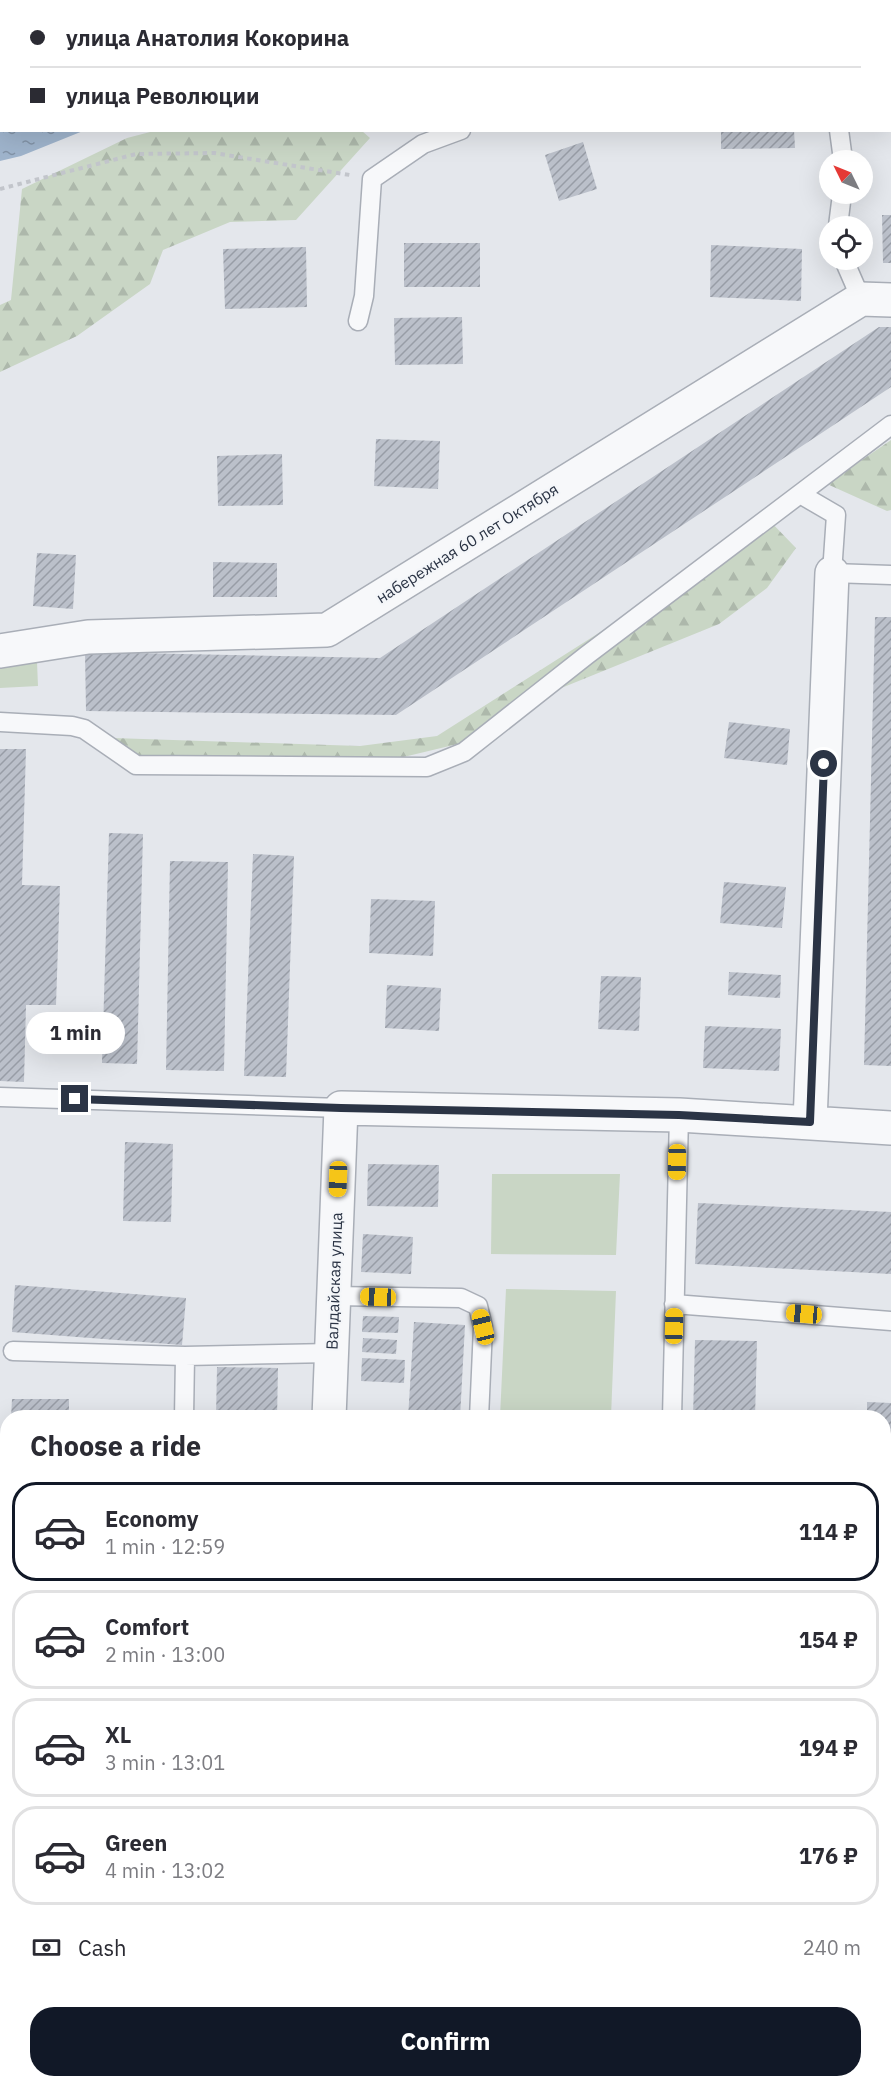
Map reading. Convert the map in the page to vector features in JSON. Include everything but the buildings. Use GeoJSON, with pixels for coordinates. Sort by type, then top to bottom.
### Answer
{"type":"FeatureCollection","features":[{"type":"Feature","properties":{"kind":"street","name":"набережная 60 лет Октября"},"geometry":{"type":"LineString","coordinates":[[0,651],[88,637],[327,630],[876,299]]}},
{"type":"Feature","properties":{"kind":"street"},"geometry":{"type":"LineString","coordinates":[[810,1122],[832,573]]}},
{"type":"Feature","properties":{"kind":"street"},"geometry":{"type":"LineString","coordinates":[[341,1108],[679,1115],[891,1128]]}},
{"type":"Feature","properties":{"kind":"street","name":"Валдайская улица"},"geometry":{"type":"LineString","coordinates":[[329,1410],[341,1108]]}},
{"type":"Feature","properties":{"kind":"lane"},"geometry":{"type":"LineString","coordinates":[[358,321],[364,296],[372,179],[423,144],[456,132]]}},
{"type":"Feature","properties":{"kind":"lane"},"geometry":{"type":"LineString","coordinates":[[839,132],[842,150]]}},
{"type":"Feature","properties":{"kind":"lane"},"geometry":{"type":"LineString","coordinates":[[852,270],[876,299]]}},
{"type":"Feature","properties":{"kind":"lane"},"geometry":{"type":"LineString","coordinates":[[0,722],[72,726],[84,729],[136,765],[427,767],[464,752],[587,655],[891,425]]}},
{"type":"Feature","properties":{"kind":"lane"},"geometry":{"type":"LineString","coordinates":[[800,494],[836,514],[832,573],[891,575]]}},
{"type":"Feature","properties":{"kind":"lane"},"geometry":{"type":"LineString","coordinates":[[0,1097],[341,1108]]}},
{"type":"Feature","properties":{"kind":"lane"},"geometry":{"type":"LineString","coordinates":[[672,1410],[679,1115]]}},
{"type":"Feature","properties":{"kind":"lane"},"geometry":{"type":"LineString","coordinates":[[333,1296],[461,1298],[478,1306],[483,1327],[479,1410]]}},
{"type":"Feature","properties":{"kind":"lane"},"geometry":{"type":"LineString","coordinates":[[674,1304],[891,1321]]}},
{"type":"Feature","properties":{"kind":"lane"},"geometry":{"type":"LineString","coordinates":[[12,1351],[185,1356],[331,1353]]}},
{"type":"Feature","properties":{"kind":"lane"},"geometry":{"type":"LineString","coordinates":[[184,1410],[185,1356]]}},
{"type":"Feature","properties":{"kind":"path"},"geometry":{"type":"LineString","coordinates":[[0,189],[136,154],[214,153],[372,179]]}},
{"type":"Feature","properties":{"kind":"green space"},"geometry":{"type":"Polygon","coordinates":[[[150,132],[363,132],[370,138],[296,220],[230,222],[163,250],[150,284],[77,336],[0,372],[0,305],[11,300],[22,189],[127,138],[150,132]]]}},
{"type":"Feature","properties":{"kind":"green space"},"geometry":{"type":"Polygon","coordinates":[[[891,440],[891,510],[887,511],[827,484],[891,440]]]}},
{"type":"Feature","properties":{"kind":"green space"},"geometry":{"type":"Polygon","coordinates":[[[765,516],[796,548],[767,588],[719,624],[549,693],[487,737],[366,766],[110,755],[113,738],[360,746],[437,736],[649,601],[765,516]]]}},
{"type":"Feature","properties":{"kind":"green space"},"geometry":{"type":"Polygon","coordinates":[[[37,662],[38,686],[0,688],[0,666],[37,662]]]}},
{"type":"Feature","properties":{"kind":"green space"},"geometry":{"type":"Polygon","coordinates":[[[492,1174],[620,1174],[616,1255],[491,1254],[492,1174]]]}},
{"type":"Feature","properties":{"kind":"green space"},"geometry":{"type":"Polygon","coordinates":[[[506,1289],[616,1291],[611,1410],[500,1410],[506,1289]]]}},
{"type":"Feature","properties":{"kind":"water"},"geometry":{"type":"Polygon","coordinates":[[[0,132],[81,132],[21,156],[0,161],[0,132]]]}},
{"type":"Feature","properties":{"kind":"route"},"geometry":{"type":"LineString","coordinates":[[75,1099],[341,1108],[679,1115],[810,1122],[824,764]]}}]}
